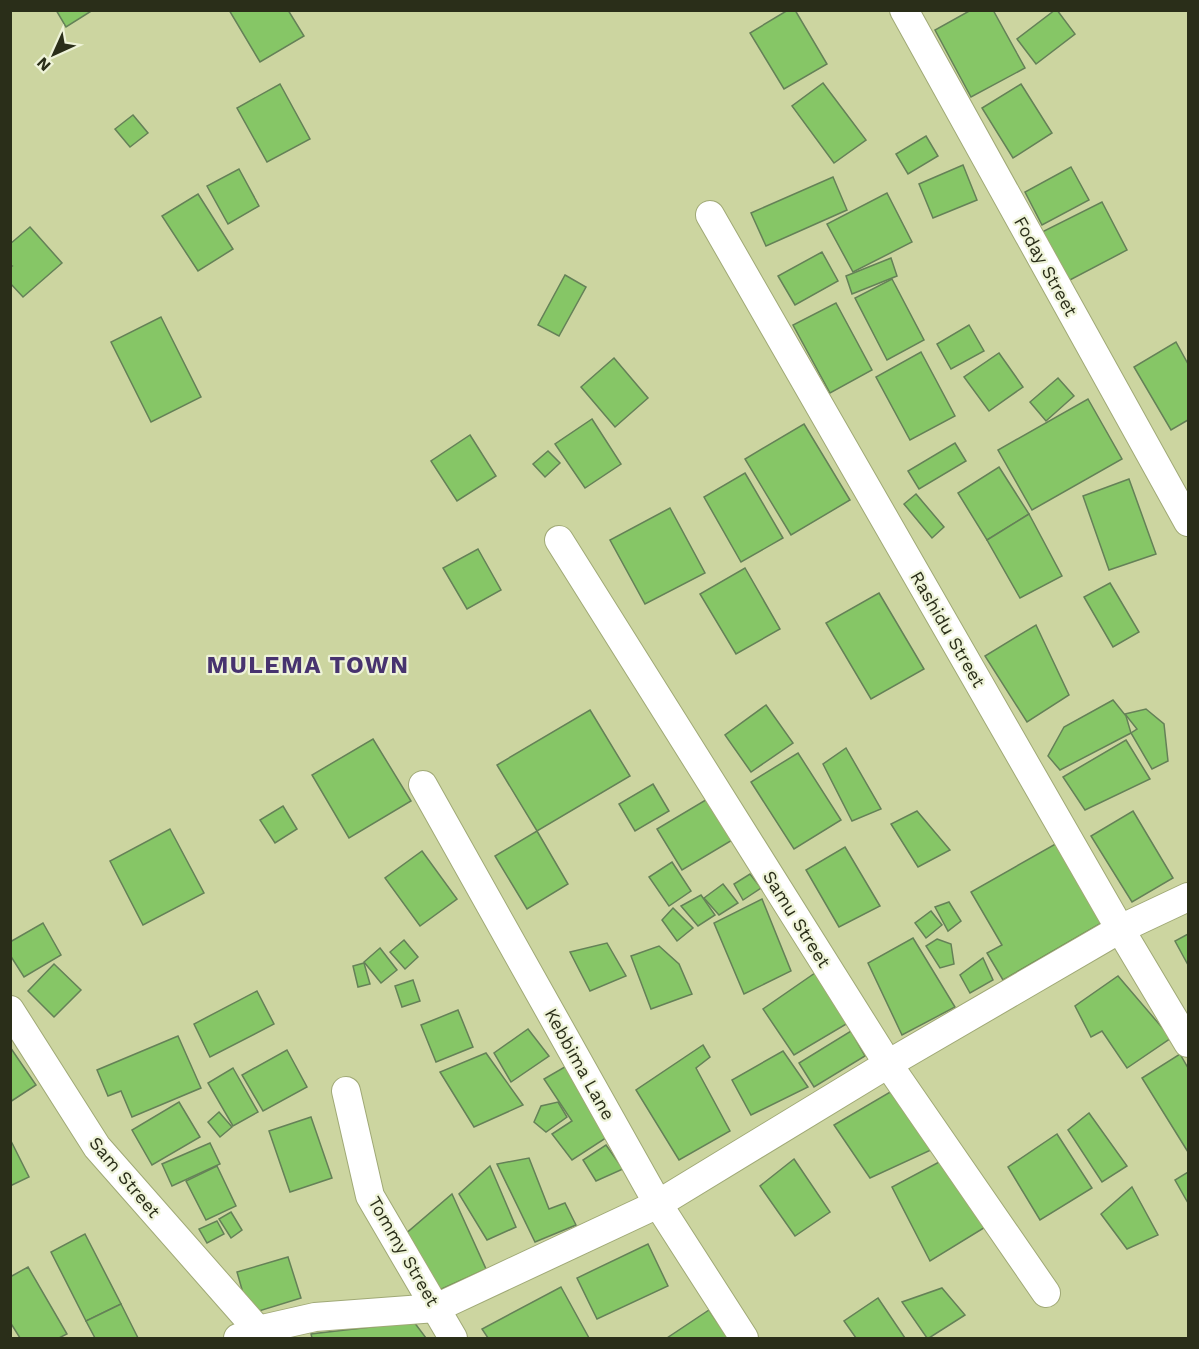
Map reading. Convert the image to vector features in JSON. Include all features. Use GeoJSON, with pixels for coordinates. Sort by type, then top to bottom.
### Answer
{"type":"FeatureCollection","features":[{"type":"Feature","properties":{"kind":"street","name":"Foday Street"},"geometry":{"type":"LineString","coordinates":[[904,10],[1188,522]]}},
{"type":"Feature","properties":{"kind":"street","name":"Rashidu Street"},"geometry":{"type":"LineString","coordinates":[[710,215],[1120,929],[1188,1043]]}},
{"type":"Feature","properties":{"kind":"street","name":"Samu Street"},"geometry":{"type":"LineString","coordinates":[[559,540],[888,1064],[1046,1293]]}},
{"type":"Feature","properties":{"kind":"street","name":"Kebbima Lane"},"geometry":{"type":"LineString","coordinates":[[423,785],[658,1204],[744,1338]]}},
{"type":"Feature","properties":{"kind":"street"},"geometry":{"type":"LineString","coordinates":[[248,1334],[315,1317],[436,1308],[658,1204],[888,1064],[1120,929],[1188,897]]}},
{"type":"Feature","properties":{"kind":"street","name":"Sam Street"},"geometry":{"type":"LineString","coordinates":[[10,1010],[97,1147],[248,1334]]}},
{"type":"Feature","properties":{"kind":"street","name":"Tommy Street"},"geometry":{"type":"LineString","coordinates":[[346,1090],[370,1196],[453,1338]]}},
{"type":"Feature","properties":{"kind":"building"},"geometry":{"type":"Polygon","coordinates":[[[56,10],[93,10],[66,27],[56,10]]]}},
{"type":"Feature","properties":{"kind":"building"},"geometry":{"type":"Polygon","coordinates":[[[229,10],[288,10],[304,36],[260,62],[229,10]]]}},
{"type":"Feature","properties":{"kind":"building"},"geometry":{"type":"Polygon","coordinates":[[[788,10],[795,10],[827,64],[784,89],[750,33],[788,10]]]}},
{"type":"Feature","properties":{"kind":"building"},"geometry":{"type":"Polygon","coordinates":[[[971,10],[993,10],[1025,68],[971,97],[935,30],[971,10]]]}},
{"type":"Feature","properties":{"kind":"building"},"geometry":{"type":"Polygon","coordinates":[[[1055,10],[1075,34],[1036,64],[1017,39],[1055,10]]]}},
{"type":"Feature","properties":{"kind":"building"},"geometry":{"type":"Polygon","coordinates":[[[823,83],[866,140],[834,163],[792,106],[823,83]]]}},
{"type":"Feature","properties":{"kind":"building"},"geometry":{"type":"Polygon","coordinates":[[[280,84],[310,139],[267,162],[237,108],[280,84]]]}},
{"type":"Feature","properties":{"kind":"building"},"geometry":{"type":"Polygon","coordinates":[[[1021,84],[1052,133],[1013,158],[982,108],[1021,84]]]}},
{"type":"Feature","properties":{"kind":"building"},"geometry":{"type":"Polygon","coordinates":[[[133,115],[148,133],[130,147],[115,129],[133,115]]]}},
{"type":"Feature","properties":{"kind":"building"},"geometry":{"type":"Polygon","coordinates":[[[926,136],[938,156],[908,174],[896,154],[926,136]]]}},
{"type":"Feature","properties":{"kind":"building"},"geometry":{"type":"Polygon","coordinates":[[[963,165],[977,200],[933,218],[919,184],[963,165]]]}},
{"type":"Feature","properties":{"kind":"building"},"geometry":{"type":"Polygon","coordinates":[[[1071,167],[1089,200],[1042,225],[1025,192],[1071,167]]]}},
{"type":"Feature","properties":{"kind":"building"},"geometry":{"type":"Polygon","coordinates":[[[239,169],[259,206],[228,224],[207,186],[239,169]]]}},
{"type":"Feature","properties":{"kind":"building"},"geometry":{"type":"Polygon","coordinates":[[[833,177],[847,210],[766,246],[751,213],[833,177]]]}},
{"type":"Feature","properties":{"kind":"building"},"geometry":{"type":"Polygon","coordinates":[[[887,193],[912,242],[853,272],[827,224],[887,193]]]}},
{"type":"Feature","properties":{"kind":"building"},"geometry":{"type":"Polygon","coordinates":[[[198,194],[233,249],[198,271],[162,216],[198,194]]]}},
{"type":"Feature","properties":{"kind":"building"},"geometry":{"type":"Polygon","coordinates":[[[1102,202],[1127,250],[1068,281],[1042,232],[1102,202]]]}},
{"type":"Feature","properties":{"kind":"building"},"geometry":{"type":"Polygon","coordinates":[[[30,227],[62,263],[23,297],[10,283],[10,267],[12,266],[10,265],[10,244],[30,227]]]}},
{"type":"Feature","properties":{"kind":"building"},"geometry":{"type":"Polygon","coordinates":[[[822,252],[838,281],[795,305],[778,276],[822,252]]]}},
{"type":"Feature","properties":{"kind":"building"},"geometry":{"type":"Polygon","coordinates":[[[891,258],[897,276],[852,294],[846,276],[891,258]]]}},
{"type":"Feature","properties":{"kind":"building"},"geometry":{"type":"Polygon","coordinates":[[[565,275],[586,287],[559,336],[538,325],[565,275]]]}},
{"type":"Feature","properties":{"kind":"building"},"geometry":{"type":"Polygon","coordinates":[[[892,279],[924,340],[887,360],[855,298],[892,279]]]}},
{"type":"Feature","properties":{"kind":"building"},"geometry":{"type":"Polygon","coordinates":[[[836,303],[872,370],[830,393],[793,325],[836,303]]]}},
{"type":"Feature","properties":{"kind":"building"},"geometry":{"type":"Polygon","coordinates":[[[161,317],[201,397],[151,422],[111,342],[161,317]]]}},
{"type":"Feature","properties":{"kind":"building"},"geometry":{"type":"Polygon","coordinates":[[[969,325],[984,351],[951,369],[937,344],[969,325]]]}},
{"type":"Feature","properties":{"kind":"building"},"geometry":{"type":"Polygon","coordinates":[[[1176,342],[1188,364],[1188,420],[1171,430],[1134,367],[1176,342]]]}},
{"type":"Feature","properties":{"kind":"building"},"geometry":{"type":"Polygon","coordinates":[[[921,352],[955,416],[910,440],[876,377],[921,352]]]}},
{"type":"Feature","properties":{"kind":"building"},"geometry":{"type":"Polygon","coordinates":[[[999,353],[1023,387],[989,411],[964,377],[999,353]]]}},
{"type":"Feature","properties":{"kind":"building"},"geometry":{"type":"Polygon","coordinates":[[[614,358],[648,398],[615,427],[581,387],[614,358]]]}},
{"type":"Feature","properties":{"kind":"building"},"geometry":{"type":"Polygon","coordinates":[[[1058,378],[1074,396],[1046,421],[1030,402],[1058,378]]]}},
{"type":"Feature","properties":{"kind":"building"},"geometry":{"type":"Polygon","coordinates":[[[1088,399],[1122,459],[1032,510],[998,450],[1088,399]]]}},
{"type":"Feature","properties":{"kind":"building"},"geometry":{"type":"Polygon","coordinates":[[[592,419],[621,464],[585,488],[555,444],[592,419]]]}},
{"type":"Feature","properties":{"kind":"building"},"geometry":{"type":"Polygon","coordinates":[[[804,424],[850,500],[791,535],[745,459],[804,424]]]}},
{"type":"Feature","properties":{"kind":"building"},"geometry":{"type":"Polygon","coordinates":[[[470,435],[496,476],[457,501],[431,461],[470,435]]]}},
{"type":"Feature","properties":{"kind":"building"},"geometry":{"type":"Polygon","coordinates":[[[955,443],[966,461],[919,489],[908,471],[955,443]]]}},
{"type":"Feature","properties":{"kind":"building"},"geometry":{"type":"Polygon","coordinates":[[[548,451],[560,463],[545,477],[533,464],[548,451]]]}},
{"type":"Feature","properties":{"kind":"building"},"geometry":{"type":"Polygon","coordinates":[[[999,467],[1029,514],[987,540],[958,493],[999,467]]]}},
{"type":"Feature","properties":{"kind":"building"},"geometry":{"type":"Polygon","coordinates":[[[745,473],[783,538],[741,562],[704,497],[745,473]]]}},
{"type":"Feature","properties":{"kind":"building"},"geometry":{"type":"Polygon","coordinates":[[[1129,479],[1156,554],[1109,570],[1083,496],[1129,479]]]}},
{"type":"Feature","properties":{"kind":"building"},"geometry":{"type":"Polygon","coordinates":[[[916,494],[944,527],[932,538],[904,504],[916,494]]]}},
{"type":"Feature","properties":{"kind":"building"},"geometry":{"type":"Polygon","coordinates":[[[670,508],[705,573],[645,604],[610,540],[670,508]]]}},
{"type":"Feature","properties":{"kind":"building"},"geometry":{"type":"Polygon","coordinates":[[[1029,514],[1062,576],[1020,598],[987,540],[1029,514]]]}},
{"type":"Feature","properties":{"kind":"building"},"geometry":{"type":"Polygon","coordinates":[[[478,549],[501,590],[467,609],[443,568],[478,549]]]}},
{"type":"Feature","properties":{"kind":"building"},"geometry":{"type":"Polygon","coordinates":[[[745,568],[780,629],[736,654],[700,594],[745,568]]]}},
{"type":"Feature","properties":{"kind":"building"},"geometry":{"type":"Polygon","coordinates":[[[1110,583],[1139,632],[1113,647],[1084,597],[1110,583]]]}},
{"type":"Feature","properties":{"kind":"building"},"geometry":{"type":"Polygon","coordinates":[[[879,593],[924,669],[871,699],[826,623],[879,593]]]}},
{"type":"Feature","properties":{"kind":"building"},"geometry":{"type":"Polygon","coordinates":[[[1036,625],[1069,695],[1027,722],[985,656],[1036,625]]]}},
{"type":"Feature","properties":{"kind":"building"},"geometry":{"type":"Polygon","coordinates":[[[1113,700],[1126,716],[1131,733],[1060,770],[1048,756],[1064,727],[1113,700]]]}},
{"type":"Feature","properties":{"kind":"building"},"geometry":{"type":"Polygon","coordinates":[[[766,705],[793,743],[751,772],[725,735],[766,705]]]}},
{"type":"Feature","properties":{"kind":"building"},"geometry":{"type":"Polygon","coordinates":[[[1146,709],[1164,724],[1168,761],[1152,769],[1131,733],[1137,729],[1125,714],[1146,709]]]}},
{"type":"Feature","properties":{"kind":"building"},"geometry":{"type":"Polygon","coordinates":[[[590,710],[630,776],[537,831],[497,765],[590,710]]]}},
{"type":"Feature","properties":{"kind":"building"},"geometry":{"type":"Polygon","coordinates":[[[373,739],[411,801],[349,838],[312,775],[373,739]]]}},
{"type":"Feature","properties":{"kind":"building"},"geometry":{"type":"Polygon","coordinates":[[[1126,740],[1150,779],[1085,810],[1063,777],[1126,740]]]}},
{"type":"Feature","properties":{"kind":"building"},"geometry":{"type":"Polygon","coordinates":[[[846,748],[881,809],[852,821],[823,764],[846,748]]]}},
{"type":"Feature","properties":{"kind":"building"},"geometry":{"type":"Polygon","coordinates":[[[798,753],[841,820],[794,849],[751,782],[798,753]]]}},
{"type":"Feature","properties":{"kind":"building"},"geometry":{"type":"Polygon","coordinates":[[[653,784],[669,811],[635,831],[619,804],[653,784]]]}},
{"type":"Feature","properties":{"kind":"building"},"geometry":{"type":"Polygon","coordinates":[[[709,798],[734,839],[682,870],[657,829],[709,798]]]}},
{"type":"Feature","properties":{"kind":"building"},"geometry":{"type":"Polygon","coordinates":[[[283,806],[297,829],[275,843],[260,820],[283,806]]]}},
{"type":"Feature","properties":{"kind":"building"},"geometry":{"type":"Polygon","coordinates":[[[917,811],[950,850],[918,867],[891,824],[917,811]]]}},
{"type":"Feature","properties":{"kind":"building"},"geometry":{"type":"Polygon","coordinates":[[[1133,811],[1173,878],[1132,902],[1091,836],[1133,811]]]}},
{"type":"Feature","properties":{"kind":"building"},"geometry":{"type":"Polygon","coordinates":[[[170,829],[204,893],[143,925],[110,861],[170,829]]]}},
{"type":"Feature","properties":{"kind":"building"},"geometry":{"type":"Polygon","coordinates":[[[537,831],[568,884],[527,909],[495,856],[537,831]]]}},
{"type":"Feature","properties":{"kind":"building"},"geometry":{"type":"Polygon","coordinates":[[[1059,842],[1105,921],[1003,980],[987,953],[1002,945],[971,892],[1059,842]]]}},
{"type":"Feature","properties":{"kind":"building"},"geometry":{"type":"Polygon","coordinates":[[[845,847],[880,906],[839,927],[806,870],[845,847]]]}},
{"type":"Feature","properties":{"kind":"building"},"geometry":{"type":"Polygon","coordinates":[[[422,851],[457,899],[420,926],[385,878],[422,851]]]}},
{"type":"Feature","properties":{"kind":"building"},"geometry":{"type":"Polygon","coordinates":[[[672,862],[691,891],[669,906],[649,877],[672,862]]]}},
{"type":"Feature","properties":{"kind":"building"},"geometry":{"type":"Polygon","coordinates":[[[750,874],[761,888],[743,900],[734,884],[750,874]]]}},
{"type":"Feature","properties":{"kind":"building"},"geometry":{"type":"Polygon","coordinates":[[[723,884],[738,903],[719,915],[704,898],[723,884]]]}},
{"type":"Feature","properties":{"kind":"building"},"geometry":{"type":"Polygon","coordinates":[[[701,895],[715,915],[698,926],[681,906],[701,895]]]}},
{"type":"Feature","properties":{"kind":"building"},"geometry":{"type":"Polygon","coordinates":[[[762,899],[791,971],[744,994],[714,923],[762,899]]]}},
{"type":"Feature","properties":{"kind":"building"},"geometry":{"type":"Polygon","coordinates":[[[949,902],[961,921],[948,931],[935,907],[949,902]]]}},
{"type":"Feature","properties":{"kind":"building"},"geometry":{"type":"Polygon","coordinates":[[[673,908],[693,928],[677,941],[662,920],[673,908]]]}},
{"type":"Feature","properties":{"kind":"building"},"geometry":{"type":"Polygon","coordinates":[[[931,911],[942,925],[926,938],[915,923],[931,911]]]}},
{"type":"Feature","properties":{"kind":"building"},"geometry":{"type":"Polygon","coordinates":[[[43,923],[61,955],[24,977],[10,955],[10,942],[43,923]]]}},
{"type":"Feature","properties":{"kind":"building"},"geometry":{"type":"Polygon","coordinates":[[[1188,934],[1188,965],[1175,941],[1188,934]]]}},
{"type":"Feature","properties":{"kind":"building"},"geometry":{"type":"Polygon","coordinates":[[[913,938],[955,1007],[902,1035],[868,963],[913,938]]]}},
{"type":"Feature","properties":{"kind":"building"},"geometry":{"type":"Polygon","coordinates":[[[937,939],[951,944],[954,964],[940,968],[926,946],[937,939]]]}},
{"type":"Feature","properties":{"kind":"building"},"geometry":{"type":"Polygon","coordinates":[[[404,940],[418,957],[405,969],[390,952],[404,940]]]}},
{"type":"Feature","properties":{"kind":"building"},"geometry":{"type":"Polygon","coordinates":[[[607,943],[626,976],[590,991],[570,952],[607,943]]]}},
{"type":"Feature","properties":{"kind":"building"},"geometry":{"type":"Polygon","coordinates":[[[659,946],[679,964],[692,994],[651,1009],[631,956],[659,946]]]}},
{"type":"Feature","properties":{"kind":"building"},"geometry":{"type":"Polygon","coordinates":[[[380,948],[397,970],[381,983],[364,962],[380,948]]]}},
{"type":"Feature","properties":{"kind":"building"},"geometry":{"type":"Polygon","coordinates":[[[983,958],[993,980],[970,993],[960,975],[983,958]]]}},
{"type":"Feature","properties":{"kind":"building"},"geometry":{"type":"Polygon","coordinates":[[[364,963],[370,984],[358,987],[353,966],[364,963]]]}},
{"type":"Feature","properties":{"kind":"building"},"geometry":{"type":"Polygon","coordinates":[[[54,964],[81,990],[54,1017],[28,991],[54,964]]]}},
{"type":"Feature","properties":{"kind":"building"},"geometry":{"type":"Polygon","coordinates":[[[815,973],[848,1023],[794,1055],[763,1009],[815,973]]]}},
{"type":"Feature","properties":{"kind":"building"},"geometry":{"type":"Polygon","coordinates":[[[1118,976],[1171,1038],[1127,1068],[1102,1031],[1091,1037],[1075,1006],[1118,976]]]}},
{"type":"Feature","properties":{"kind":"building"},"geometry":{"type":"Polygon","coordinates":[[[413,980],[420,1001],[402,1007],[395,986],[413,980]]]}},
{"type":"Feature","properties":{"kind":"building"},"geometry":{"type":"Polygon","coordinates":[[[257,991],[274,1024],[210,1057],[194,1024],[257,991]]]}},
{"type":"Feature","properties":{"kind":"building"},"geometry":{"type":"Polygon","coordinates":[[[458,1010],[473,1047],[436,1062],[421,1025],[458,1010]]]}},
{"type":"Feature","properties":{"kind":"building"},"geometry":{"type":"Polygon","coordinates":[[[528,1029],[549,1056],[511,1082],[494,1053],[528,1029]]]}},
{"type":"Feature","properties":{"kind":"building"},"geometry":{"type":"Polygon","coordinates":[[[851,1031],[865,1056],[814,1087],[799,1063],[851,1031]]]}},
{"type":"Feature","properties":{"kind":"building"},"geometry":{"type":"Polygon","coordinates":[[[178,1036],[201,1088],[132,1117],[121,1091],[108,1096],[97,1070],[178,1036]]]}},
{"type":"Feature","properties":{"kind":"building"},"geometry":{"type":"Polygon","coordinates":[[[703,1045],[710,1057],[696,1068],[730,1131],[679,1160],[636,1090],[703,1045]]]}},
{"type":"Feature","properties":{"kind":"building"},"geometry":{"type":"Polygon","coordinates":[[[10,1047],[36,1085],[10,1102],[10,1047]]]}},
{"type":"Feature","properties":{"kind":"building"},"geometry":{"type":"Polygon","coordinates":[[[287,1050],[307,1087],[263,1111],[242,1075],[287,1050]]]}},
{"type":"Feature","properties":{"kind":"building"},"geometry":{"type":"Polygon","coordinates":[[[783,1051],[808,1087],[751,1115],[732,1080],[783,1051]]]}},
{"type":"Feature","properties":{"kind":"building"},"geometry":{"type":"Polygon","coordinates":[[[486,1053],[523,1105],[474,1127],[440,1072],[486,1053]]]}},
{"type":"Feature","properties":{"kind":"building"},"geometry":{"type":"Polygon","coordinates":[[[1180,1054],[1188,1068],[1188,1152],[1142,1078],[1180,1054]]]}},
{"type":"Feature","properties":{"kind":"building"},"geometry":{"type":"Polygon","coordinates":[[[575,1061],[612,1134],[572,1160],[552,1134],[572,1121],[544,1079],[575,1061]]]}},
{"type":"Feature","properties":{"kind":"building"},"geometry":{"type":"Polygon","coordinates":[[[233,1068],[258,1112],[233,1126],[208,1083],[233,1068]]]}},
{"type":"Feature","properties":{"kind":"building"},"geometry":{"type":"Polygon","coordinates":[[[897,1088],[931,1150],[870,1178],[834,1125],[897,1088]]]}},
{"type":"Feature","properties":{"kind":"building"},"geometry":{"type":"Polygon","coordinates":[[[179,1102],[200,1137],[152,1165],[132,1130],[179,1102]]]}},
{"type":"Feature","properties":{"kind":"building"},"geometry":{"type":"Polygon","coordinates":[[[558,1102],[567,1117],[546,1132],[534,1122],[541,1106],[558,1102]]]}},
{"type":"Feature","properties":{"kind":"building"},"geometry":{"type":"Polygon","coordinates":[[[219,1112],[232,1127],[220,1137],[208,1122],[219,1112]]]}},
{"type":"Feature","properties":{"kind":"building"},"geometry":{"type":"Polygon","coordinates":[[[1089,1113],[1127,1166],[1102,1182],[1068,1130],[1089,1113]]]}},
{"type":"Feature","properties":{"kind":"building"},"geometry":{"type":"Polygon","coordinates":[[[311,1117],[332,1178],[290,1192],[269,1131],[311,1117]]]}},
{"type":"Feature","properties":{"kind":"building"},"geometry":{"type":"Polygon","coordinates":[[[1057,1134],[1092,1188],[1040,1220],[1008,1167],[1057,1134]]]}},
{"type":"Feature","properties":{"kind":"building"},"geometry":{"type":"Polygon","coordinates":[[[10,1139],[29,1177],[10,1186],[10,1139]]]}},
{"type":"Feature","properties":{"kind":"building"},"geometry":{"type":"Polygon","coordinates":[[[210,1143],[220,1164],[172,1186],[162,1164],[210,1143]]]}},
{"type":"Feature","properties":{"kind":"building"},"geometry":{"type":"Polygon","coordinates":[[[606,1145],[623,1169],[596,1181],[583,1160],[606,1145]]]}},
{"type":"Feature","properties":{"kind":"building"},"geometry":{"type":"Polygon","coordinates":[[[529,1158],[549,1209],[565,1203],[576,1225],[535,1242],[497,1164],[529,1158]]]}},
{"type":"Feature","properties":{"kind":"building"},"geometry":{"type":"Polygon","coordinates":[[[794,1159],[830,1212],[795,1236],[760,1186],[794,1159]]]}},
{"type":"Feature","properties":{"kind":"building"},"geometry":{"type":"Polygon","coordinates":[[[941,1161],[987,1226],[930,1261],[892,1187],[941,1161]]]}},
{"type":"Feature","properties":{"kind":"building"},"geometry":{"type":"Polygon","coordinates":[[[217,1166],[236,1206],[206,1220],[186,1181],[217,1166]]]}},
{"type":"Feature","properties":{"kind":"building"},"geometry":{"type":"Polygon","coordinates":[[[490,1166],[516,1227],[487,1240],[459,1194],[490,1166]]]}},
{"type":"Feature","properties":{"kind":"building"},"geometry":{"type":"Polygon","coordinates":[[[1188,1172],[1188,1203],[1175,1180],[1188,1172]]]}},
{"type":"Feature","properties":{"kind":"building"},"geometry":{"type":"Polygon","coordinates":[[[1132,1187],[1158,1235],[1127,1249],[1101,1214],[1132,1187]]]}},
{"type":"Feature","properties":{"kind":"building"},"geometry":{"type":"Polygon","coordinates":[[[452,1194],[486,1269],[435,1292],[403,1236],[452,1194]]]}},
{"type":"Feature","properties":{"kind":"building"},"geometry":{"type":"Polygon","coordinates":[[[231,1212],[242,1230],[231,1238],[219,1219],[231,1212]]]}},
{"type":"Feature","properties":{"kind":"building"},"geometry":{"type":"Polygon","coordinates":[[[217,1221],[224,1234],[207,1243],[199,1229],[217,1221]]]}},
{"type":"Feature","properties":{"kind":"building"},"geometry":{"type":"Polygon","coordinates":[[[85,1234],[121,1304],[86,1321],[51,1252],[85,1234]]]}},
{"type":"Feature","properties":{"kind":"building"},"geometry":{"type":"Polygon","coordinates":[[[648,1244],[668,1286],[597,1319],[577,1278],[648,1244]]]}},
{"type":"Feature","properties":{"kind":"building"},"geometry":{"type":"Polygon","coordinates":[[[288,1257],[301,1298],[249,1314],[237,1272],[288,1257]]]}},
{"type":"Feature","properties":{"kind":"building"},"geometry":{"type":"Polygon","coordinates":[[[28,1267],[67,1334],[59,1338],[20,1338],[10,1322],[10,1277],[28,1267]]]}},
{"type":"Feature","properties":{"kind":"building"},"geometry":{"type":"Polygon","coordinates":[[[561,1287],[589,1338],[488,1338],[482,1329],[561,1287]]]}},
{"type":"Feature","properties":{"kind":"building"},"geometry":{"type":"Polygon","coordinates":[[[942,1288],[965,1315],[927,1338],[902,1302],[942,1288]]]}},
{"type":"Feature","properties":{"kind":"building"},"geometry":{"type":"Polygon","coordinates":[[[878,1298],[905,1338],[856,1338],[844,1321],[878,1298]]]}},
{"type":"Feature","properties":{"kind":"building"},"geometry":{"type":"Polygon","coordinates":[[[121,1304],[138,1338],[95,1338],[86,1321],[121,1304]]]}},
{"type":"Feature","properties":{"kind":"building"},"geometry":{"type":"Polygon","coordinates":[[[709,1310],[728,1338],[667,1338],[709,1310]]]}},
{"type":"Feature","properties":{"kind":"building"},"geometry":{"type":"Polygon","coordinates":[[[414,1322],[426,1338],[312,1338],[311,1334],[414,1322]]]}},
{"type":"Feature","properties":{"kind":"district","name":"MULEMA TOWN"},"geometry":{"type":"Point","coordinates":[308,665]}}]}
